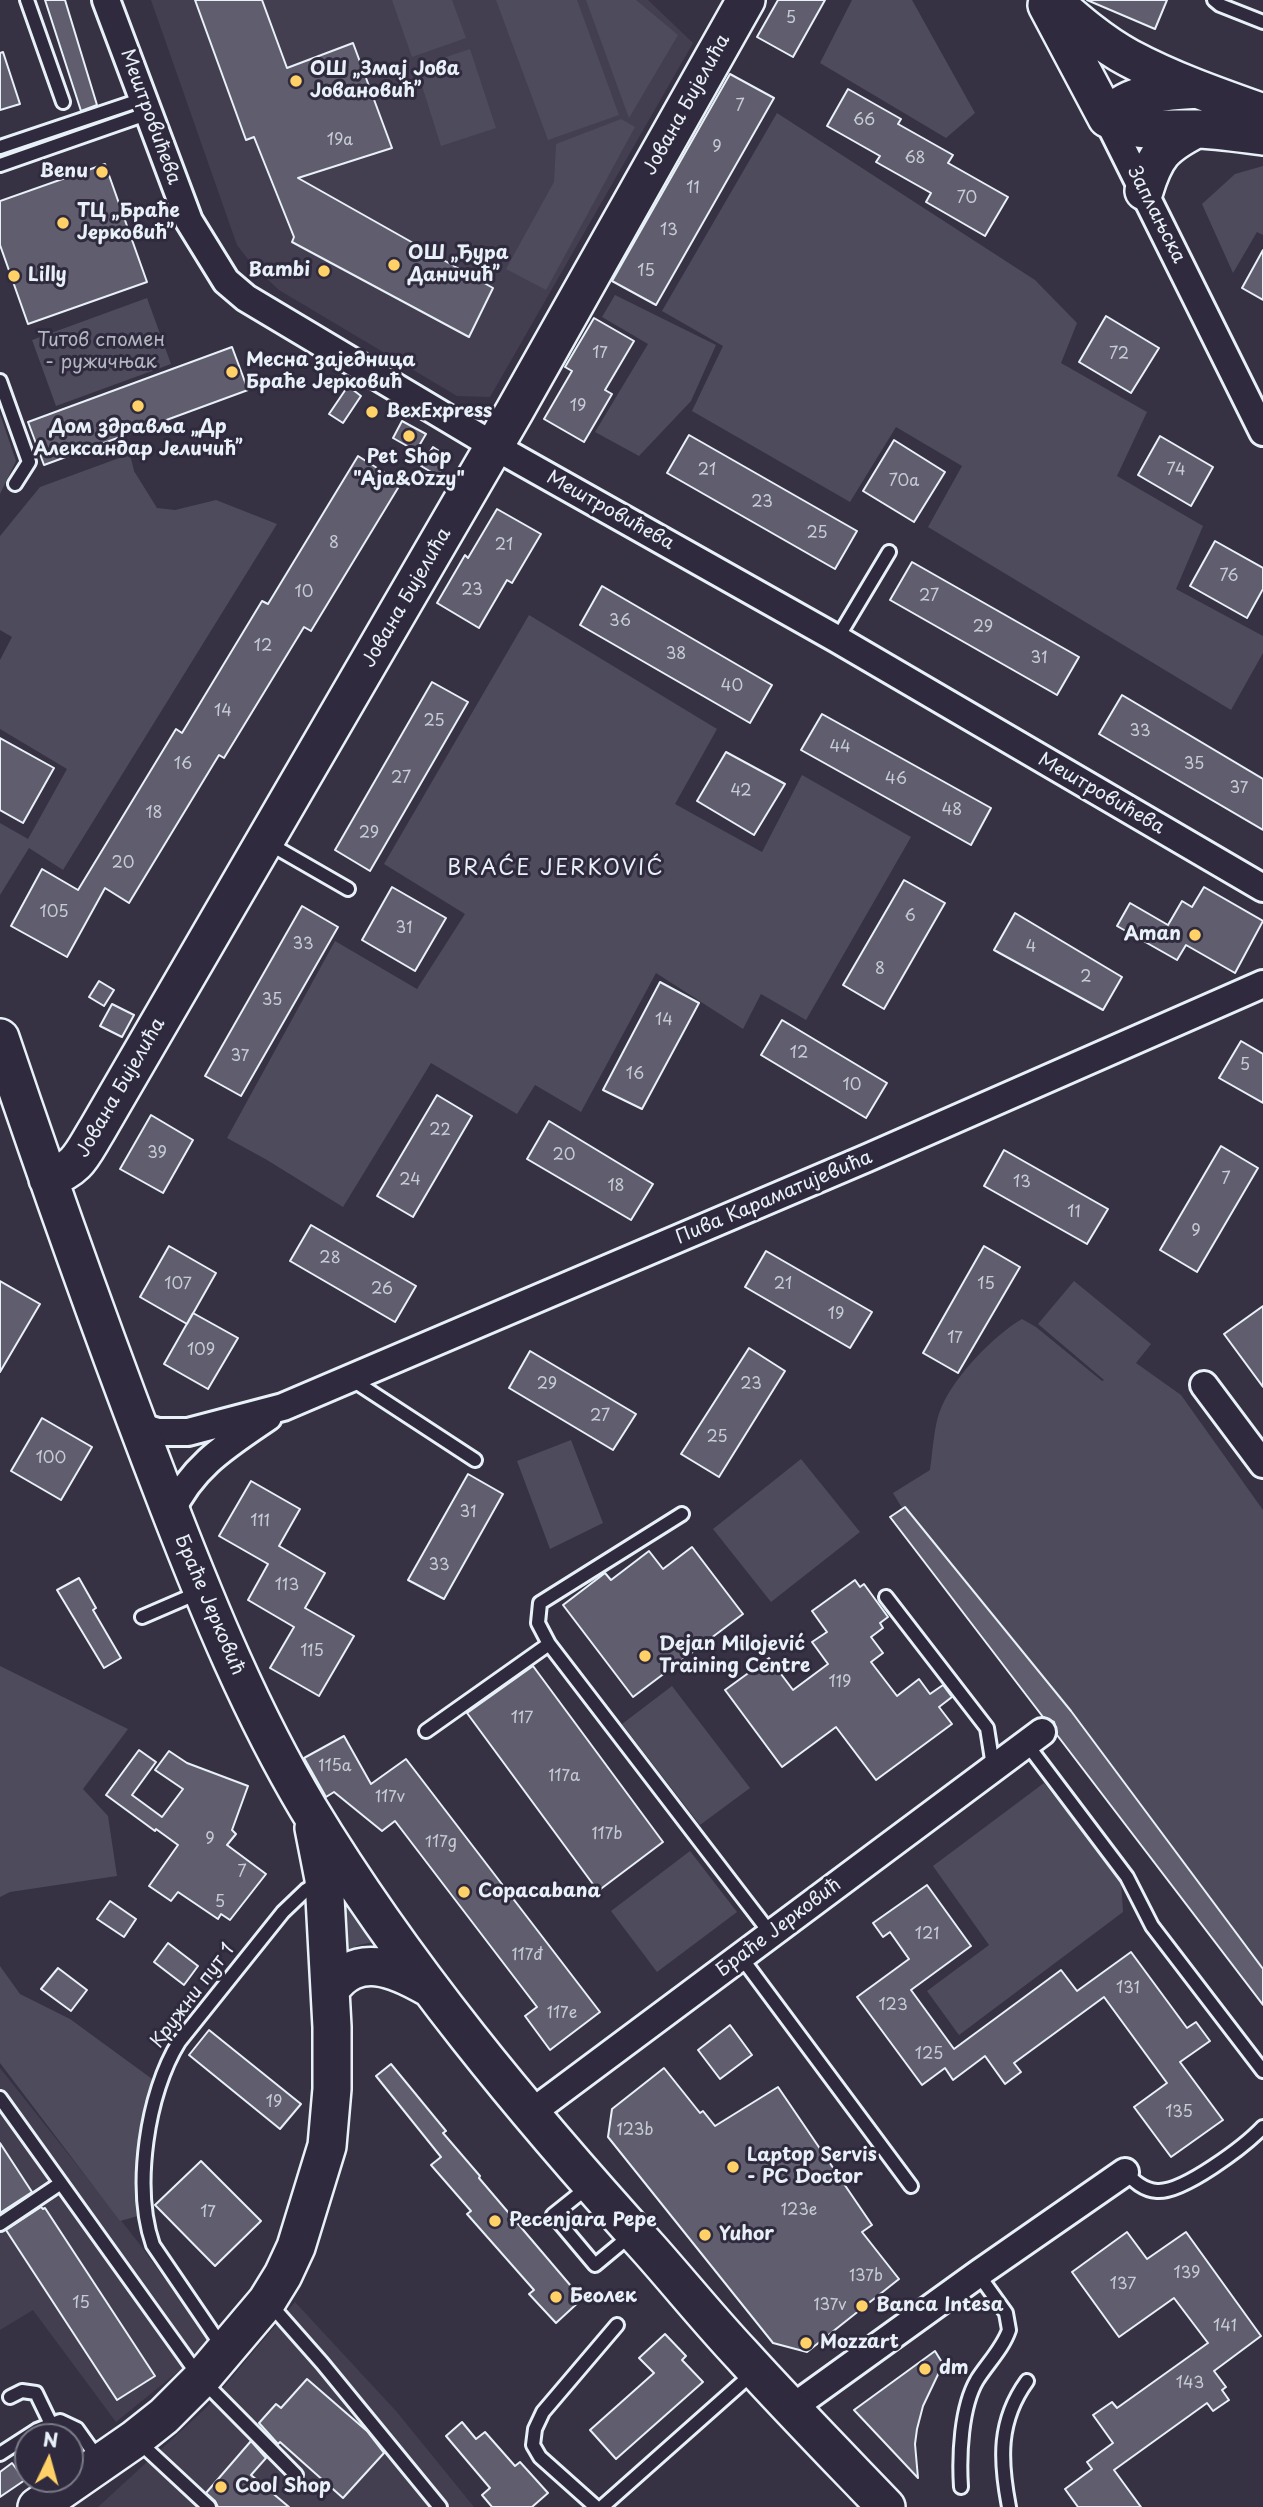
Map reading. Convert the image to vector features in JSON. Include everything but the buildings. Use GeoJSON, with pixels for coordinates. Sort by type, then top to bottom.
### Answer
{"type":"FeatureCollection","features":[{"type":"Feature","properties":{"kind":"street","name":"Мештровићева"},"geometry":{"type":"LineString","coordinates":[[106,0],[195,234],[218,270],[235,290],[494,446],[837,639],[1263,888]]}},
{"type":"Feature","properties":{"kind":"street","name":"Јована Бијелића"},"geometry":{"type":"LineString","coordinates":[[48,1179],[76,1165],[494,446],[746,0]]}},
{"type":"Feature","properties":{"kind":"street","name":"Заплањска"},"geometry":{"type":"LineString","coordinates":[[1044,0],[1107,118],[1263,432]]}},
{"type":"Feature","properties":{"kind":"street"},"geometry":{"type":"LineString","coordinates":[[1052,0],[1088,30],[1128,57],[1197,89],[1263,113]]}},
{"type":"Feature","properties":{"kind":"street"},"geometry":{"type":"LineString","coordinates":[[1197,89],[1138,96],[1122,104],[1107,118],[1119,125],[1136,128],[1196,129],[1263,136]]}},
{"type":"Feature","properties":{"kind":"street"},"geometry":{"type":"LineString","coordinates":[[1144,191],[1161,151],[1176,139],[1196,129]]}},
{"type":"Feature","properties":{"kind":"street","name":"Пива Караматијевића"},"geometry":{"type":"LineString","coordinates":[[137,1426],[158,1432],[188,1432],[283,1407],[867,1158],[1263,984]]}},
{"type":"Feature","properties":{"kind":"street","name":"Браће Јерковић"},"geometry":{"type":"LineString","coordinates":[[0,1038],[18,1107],[48,1179],[137,1426],[201,1591],[250,1699],[308,1807],[379,1916],[431,1989],[531,2113],[591,2185],[756,2370],[887,2507]]}},
{"type":"Feature","properties":{"kind":"street"},"geometry":{"type":"LineString","coordinates":[[1204,1385],[1263,1464]]}},
{"type":"Feature","properties":{"kind":"street","name":"Пива Караматијевића"},"geometry":{"type":"LineString","coordinates":[[171,1513],[180,1492],[202,1465],[283,1407]]}},
{"type":"Feature","properties":{"kind":"street","name":"Браће Јерковић"},"geometry":{"type":"LineString","coordinates":[[531,2113],[1033,1737]]}},
{"type":"Feature","properties":{"kind":"street"},"geometry":{"type":"LineString","coordinates":[[37,2507],[135,2439],[164,2416],[201,2379],[267,2301],[296,2247],[327,2146],[333,2063],[324,1879],[308,1807]]}},
{"type":"Feature","properties":{"kind":"street"},"geometry":{"type":"LineString","coordinates":[[330,1990],[349,1972],[373,1966],[396,1970],[431,1989]]}},
{"type":"Feature","properties":{"kind":"street"},"geometry":{"type":"LineString","coordinates":[[792,2408],[1125,2172]]}},
{"type":"Feature","properties":{"kind":"lane"},"geometry":{"type":"LineString","coordinates":[[27,0],[63,102]]}},
{"type":"Feature","properties":{"kind":"lane"},"geometry":{"type":"LineString","coordinates":[[1214,0],[1220,5],[1263,22]]}},
{"type":"Feature","properties":{"kind":"lane"},"geometry":{"type":"LineString","coordinates":[[0,148],[146,106]]}},
{"type":"Feature","properties":{"kind":"lane"},"geometry":{"type":"LineString","coordinates":[[0,165],[146,106]]}},
{"type":"Feature","properties":{"kind":"lane"},"geometry":{"type":"LineString","coordinates":[[0,381],[29,462],[15,484]]}},
{"type":"Feature","properties":{"kind":"lane"},"geometry":{"type":"LineString","coordinates":[[837,639],[889,552]]}},
{"type":"Feature","properties":{"kind":"lane"},"geometry":{"type":"LineString","coordinates":[[265,841],[348,889]]}},
{"type":"Feature","properties":{"kind":"lane"},"geometry":{"type":"LineString","coordinates":[[351,1379],[475,1460]]}},
{"type":"Feature","properties":{"kind":"lane"},"geometry":{"type":"LineString","coordinates":[[682,1514],[540,1603],[538,1623],[549,1644],[771,1934]]}},
{"type":"Feature","properties":{"kind":"lane"},"geometry":{"type":"LineString","coordinates":[[142,1617],[201,1591]]}},
{"type":"Feature","properties":{"kind":"lane"},"geometry":{"type":"LineString","coordinates":[[886,1597],[988,1728],[993,1766]]}},
{"type":"Feature","properties":{"kind":"lane"},"geometry":{"type":"LineString","coordinates":[[426,1731],[549,1644]]}},
{"type":"Feature","properties":{"kind":"lane","name":"Браће Јерковић"},"geometry":{"type":"LineString","coordinates":[[1033,1737],[1127,1877],[1152,1926],[1263,2071]]}},
{"type":"Feature","properties":{"kind":"lane","name":"Кружни пут 1"},"geometry":{"type":"LineString","coordinates":[[225,2351],[153,2245],[147,2226],[143,2186],[153,2102],[166,2062],[178,2042],[283,1912],[306,1890],[324,1879]]}},
{"type":"Feature","properties":{"kind":"lane"},"geometry":{"type":"LineString","coordinates":[[741,1957],[911,2186]]}},
{"type":"Feature","properties":{"kind":"lane"},"geometry":{"type":"LineString","coordinates":[[0,2098],[201,2379],[296,2475]]}},
{"type":"Feature","properties":{"kind":"lane"},"geometry":{"type":"LineString","coordinates":[[1125,2172],[1138,2185],[1157,2191],[1178,2188],[1227,2157],[1263,2127]]}},
{"type":"Feature","properties":{"kind":"lane"},"geometry":{"type":"LineString","coordinates":[[0,2224],[61,2183]]}},
{"type":"Feature","properties":{"kind":"lane"},"geometry":{"type":"LineString","coordinates":[[591,2185],[553,2215],[595,2265],[634,2233]]}},
{"type":"Feature","properties":{"kind":"lane"},"geometry":{"type":"LineString","coordinates":[[961,2487],[962,2436],[969,2401],[975,2384],[1009,2330],[1006,2313],[978,2274]]}},
{"type":"Feature","properties":{"kind":"lane"},"geometry":{"type":"LineString","coordinates":[[267,2301],[322,2363],[440,2507]]}},
{"type":"Feature","properties":{"kind":"lane"},"geometry":{"type":"LineString","coordinates":[[596,2507],[540,2457],[533,2445],[535,2429],[543,2412],[617,2325]]}},
{"type":"Feature","properties":{"kind":"lane"},"geometry":{"type":"LineString","coordinates":[[602,2507],[756,2370]]}},
{"type":"Feature","properties":{"kind":"lane"},"geometry":{"type":"LineString","coordinates":[[1009,2507],[1003,2466],[1005,2427],[1015,2398],[1027,2381]]}},
{"type":"Feature","properties":{"kind":"lane"},"geometry":{"type":"LineString","coordinates":[[10,2397],[22,2391],[36,2393],[51,2423]]}},
{"type":"Feature","properties":{"kind":"lane"},"geometry":{"type":"LineString","coordinates":[[84,2439],[102,2463]]}},
{"type":"Feature","properties":{"kind":"lane"},"geometry":{"type":"LineString","coordinates":[[135,2439],[209,2507]]}},
{"type":"Feature","properties":{"kind":"shaded area"},"geometry":{"type":"Polygon","coordinates":[[[151,0],[648,0],[693,43],[490,397],[457,396],[279,290],[254,267],[237,245],[151,0]]]}},
{"type":"Feature","properties":{"kind":"shaded area"},"geometry":{"type":"Polygon","coordinates":[[[0,2068],[138,2242],[212,2344],[116,2422],[33,2310],[0,2330],[0,2068]]]}},
{"type":"Feature","properties":{"kind":"shaded area"},"geometry":{"type":"Polygon","coordinates":[[[295,2302],[396,2411],[474,2507],[98,2507],[207,2407],[295,2302]]]}},
{"type":"Feature","properties":{"kind":"green space"},"geometry":{"type":"Polygon","coordinates":[[[392,0],[452,0],[466,38],[412,57],[392,0]]]}},
{"type":"Feature","properties":{"kind":"green space"},"geometry":{"type":"Polygon","coordinates":[[[496,0],[577,0],[619,115],[548,140],[496,0]]]}},
{"type":"Feature","properties":{"kind":"green space"},"geometry":{"type":"Polygon","coordinates":[[[586,0],[636,0],[678,35],[629,118],[586,0]]]}},
{"type":"Feature","properties":{"kind":"green space"},"geometry":{"type":"Polygon","coordinates":[[[852,0],[912,0],[975,113],[946,138],[820,63],[852,0]]]}},
{"type":"Feature","properties":{"kind":"green space"},"geometry":{"type":"Polygon","coordinates":[[[470,49],[496,128],[441,146],[416,67],[470,49]]]}},
{"type":"Feature","properties":{"kind":"green space"},"geometry":{"type":"Polygon","coordinates":[[[777,113],[1035,280],[1077,323],[1061,363],[1147,412],[1117,476],[1203,526],[1176,589],[1263,636],[1263,653],[1231,710],[928,527],[962,466],[896,427],[850,502],[692,411],[723,346],[662,311],[777,113]]]}},
{"type":"Feature","properties":{"kind":"green space"},"geometry":{"type":"Polygon","coordinates":[[[621,119],[635,127],[546,290],[506,269],[554,182],[556,144],[621,119]]]}},
{"type":"Feature","properties":{"kind":"green space"},"geometry":{"type":"Polygon","coordinates":[[[1263,166],[1263,235],[1257,232],[1233,273],[1202,204],[1235,174],[1263,166]]]}},
{"type":"Feature","properties":{"kind":"green space"},"geometry":{"type":"Polygon","coordinates":[[[615,295],[716,345],[691,401],[639,456],[595,432],[648,344],[602,317],[615,295]]]}},
{"type":"Feature","properties":{"kind":"green space","name":"Титов спомен - ружичњак"},"geometry":{"type":"Polygon","coordinates":[[[147,298],[171,364],[56,406],[32,340],[147,298]]]}},
{"type":"Feature","properties":{"kind":"green space"},"geometry":{"type":"Polygon","coordinates":[[[0,414],[16,461],[0,494],[0,414]]]}},
{"type":"Feature","properties":{"kind":"green space"},"geometry":{"type":"Polygon","coordinates":[[[130,454],[134,471],[157,508],[175,510],[216,500],[277,524],[63,870],[29,848],[0,895],[0,823],[28,839],[67,769],[0,729],[0,660],[12,637],[0,630],[0,536],[40,487],[130,454]]]}},
{"type":"Feature","properties":{"kind":"green space"},"geometry":{"type":"Polygon","coordinates":[[[529,615],[717,729],[675,804],[762,852],[802,775],[911,837],[806,1020],[761,994],[743,1029],[656,973],[581,1112],[535,1085],[517,1114],[431,1063],[343,1207],[227,1138],[335,941],[417,989],[465,914],[384,864],[529,615]]]}},
{"type":"Feature","properties":{"kind":"green space"},"geometry":{"type":"Polygon","coordinates":[[[1074,1281],[1151,1344],[1136,1363],[1181,1395],[1263,1510],[1263,1977],[905,1513],[893,1493],[930,1470],[937,1420],[948,1394],[976,1357],[1022,1319],[1104,1380],[1038,1324],[1074,1281]]]}},
{"type":"Feature","properties":{"kind":"green space"},"geometry":{"type":"Polygon","coordinates":[[[571,1440],[603,1523],[550,1549],[517,1461],[571,1440]]]}},
{"type":"Feature","properties":{"kind":"green space"},"geometry":{"type":"Polygon","coordinates":[[[801,1459],[860,1532],[771,1602],[713,1529],[801,1459]]]}},
{"type":"Feature","properties":{"kind":"green space"},"geometry":{"type":"Polygon","coordinates":[[[0,1666],[128,1729],[83,1789],[108,1816],[117,1876],[10,1892],[0,1897],[0,1666]]]}},
{"type":"Feature","properties":{"kind":"green space"},"geometry":{"type":"Polygon","coordinates":[[[672,1686],[750,1788],[700,1825],[622,1724],[672,1686]]]}},
{"type":"Feature","properties":{"kind":"green space"},"geometry":{"type":"Polygon","coordinates":[[[1044,1783],[1121,1880],[1123,1912],[959,2035],[927,1991],[989,1945],[933,1866],[1044,1783]]]}},
{"type":"Feature","properties":{"kind":"green space"},"geometry":{"type":"Polygon","coordinates":[[[690,1851],[737,1912],[657,1972],[611,1911],[690,1851]]]}},
{"type":"Feature","properties":{"kind":"green space"},"geometry":{"type":"Polygon","coordinates":[[[327,1861],[379,1941],[359,1945],[339,1955],[327,1861]]]}},
{"type":"Feature","properties":{"kind":"green space"},"geometry":{"type":"Polygon","coordinates":[[[0,1966],[20,1994],[70,2019],[159,2084],[153,2102],[145,2214],[120,2221],[0,2063],[0,1966]]]}},
{"type":"Feature","properties":{"kind":"place","name":"ОШ „Змај Јова Јовановић”"},"geometry":{"type":"Point","coordinates":[296,81]}},
{"type":"Feature","properties":{"kind":"place","name":"Benu"},"geometry":{"type":"Point","coordinates":[102,172]}},
{"type":"Feature","properties":{"kind":"place","name":"ТЦ „Браће Јерковић”"},"geometry":{"type":"Point","coordinates":[63,223]}},
{"type":"Feature","properties":{"kind":"place","name":"ОШ „Ђура Даничић”"},"geometry":{"type":"Point","coordinates":[394,265]}},
{"type":"Feature","properties":{"kind":"place","name":"Bambi"},"geometry":{"type":"Point","coordinates":[324,271]}},
{"type":"Feature","properties":{"kind":"place","name":"Lilly"},"geometry":{"type":"Point","coordinates":[14,276]}},
{"type":"Feature","properties":{"kind":"place","name":"Месна заједница Браће Јерковић"},"geometry":{"type":"Point","coordinates":[232,372]}},
{"type":"Feature","properties":{"kind":"place","name":"Дом здравља „Др Александар Јеличић”"},"geometry":{"type":"Point","coordinates":[138,406]}},
{"type":"Feature","properties":{"kind":"place","name":"BexExpress"},"geometry":{"type":"Point","coordinates":[372,412]}},
{"type":"Feature","properties":{"kind":"place","name":"Pet Shop \"Aja&Ozzy\""},"geometry":{"type":"Point","coordinates":[409,436]}},
{"type":"Feature","properties":{"kind":"place","name":"Aman"},"geometry":{"type":"Point","coordinates":[1195,935]}},
{"type":"Feature","properties":{"kind":"place","name":"Dejan Milojević Training Centre"},"geometry":{"type":"Point","coordinates":[645,1656]}},
{"type":"Feature","properties":{"kind":"place","name":"Copacabana"},"geometry":{"type":"Point","coordinates":[464,1892]}},
{"type":"Feature","properties":{"kind":"place","name":"Laptop Servis - PC Doctor"},"geometry":{"type":"Point","coordinates":[733,2167]}},
{"type":"Feature","properties":{"kind":"place","name":"Pecenjara Pepe"},"geometry":{"type":"Point","coordinates":[495,2221]}},
{"type":"Feature","properties":{"kind":"place","name":"Yuhor"},"geometry":{"type":"Point","coordinates":[705,2235]}},
{"type":"Feature","properties":{"kind":"place","name":"Беолек"},"geometry":{"type":"Point","coordinates":[556,2297]}},
{"type":"Feature","properties":{"kind":"place","name":"Banca Intesa"},"geometry":{"type":"Point","coordinates":[862,2306]}},
{"type":"Feature","properties":{"kind":"place","name":"Mozzart"},"geometry":{"type":"Point","coordinates":[806,2343]}},
{"type":"Feature","properties":{"kind":"place","name":"dm"},"geometry":{"type":"Point","coordinates":[925,2369]}},
{"type":"Feature","properties":{"kind":"place","name":"Cool Shop"},"geometry":{"type":"Point","coordinates":[221,2487]}},
{"type":"Feature","properties":{"kind":"district","name":"BRAĆE JERKOVIĆ"},"geometry":{"type":"Point","coordinates":[556,869]}}]}
